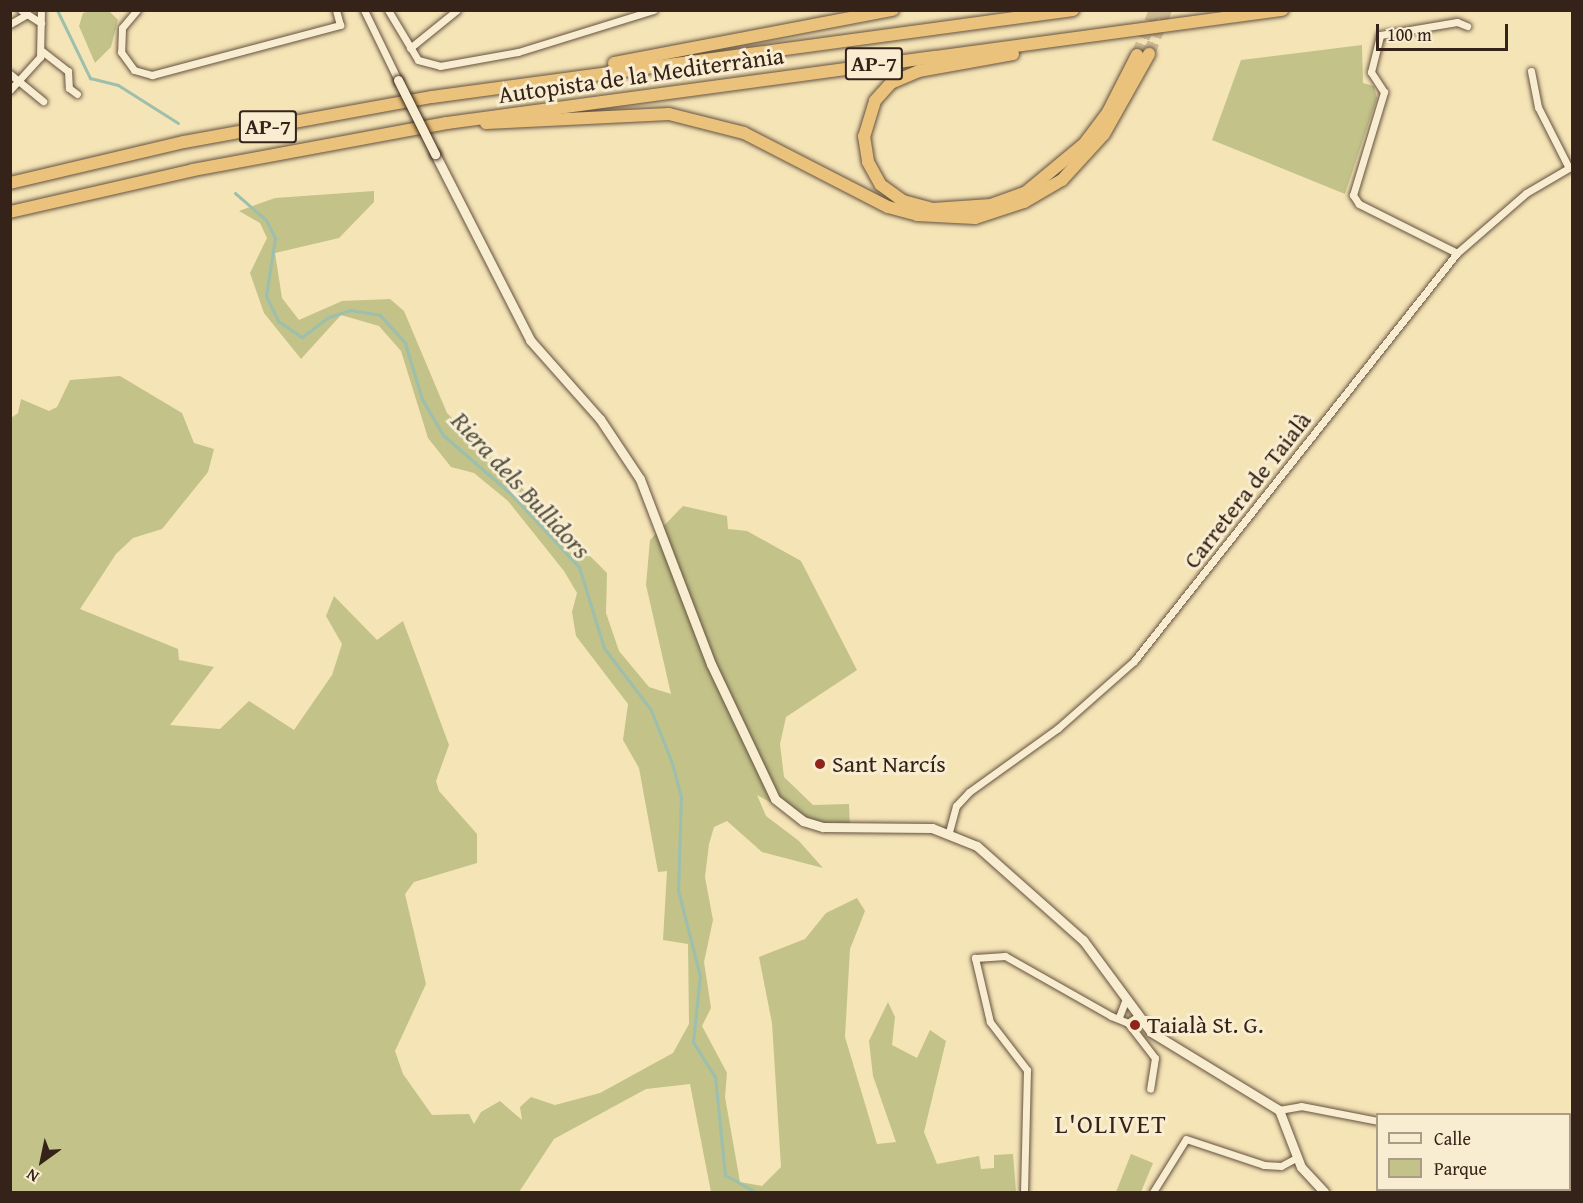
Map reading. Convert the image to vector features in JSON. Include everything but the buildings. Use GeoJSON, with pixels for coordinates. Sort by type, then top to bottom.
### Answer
{"type":"FeatureCollection","features":[{"type":"Feature","properties":{"kind":"highway"},"geometry":{"type":"LineString","coordinates":[[528,83],[676,49],[893,10]]}},
{"type":"Feature","properties":{"kind":"highway","name":"Autopista de la Mediterrània"},"geometry":{"type":"LineString","coordinates":[[10,183],[184,142],[528,83],[1074,10]]}},
{"type":"Feature","properties":{"kind":"highway","name":"Autopista de la Mediterrània"},"geometry":{"type":"LineString","coordinates":[[10,212],[193,170],[467,121],[1282,10]]}},
{"type":"Feature","properties":{"kind":"highway"},"geometry":{"type":"LineString","coordinates":[[467,121],[508,125],[596,114],[669,114],[744,133],[888,207],[950,219],[975,218],[1024,202],[1062,180],[1104,134],[1143,54],[1108,112],[1084,144],[1026,192],[991,205],[933,209],[903,201],[873,174],[864,136],[874,101],[891,83],[919,71],[1093,37]]}},
{"type":"Feature","properties":{"kind":"street"},"geometry":{"type":"LineString","coordinates":[[10,90],[42,51],[40,23],[42,10]]}},
{"type":"Feature","properties":{"kind":"street"},"geometry":{"type":"LineString","coordinates":[[138,11],[122,28],[121,52],[134,70],[152,75],[340,25],[336,10]]}},
{"type":"Feature","properties":{"kind":"street"},"geometry":{"type":"LineString","coordinates":[[364,10],[525,331],[607,427],[640,479],[720,686],[775,799],[797,818],[823,827],[949,832],[984,851],[1077,934],[1125,1001],[1155,1058],[1150,1089]]}},
{"type":"Feature","properties":{"kind":"street"},"geometry":{"type":"LineString","coordinates":[[388,10],[411,51],[433,65],[478,62],[654,10]]}},
{"type":"Feature","properties":{"kind":"street"},"geometry":{"type":"LineString","coordinates":[[411,51],[457,10]]}},
{"type":"Feature","properties":{"kind":"street"},"geometry":{"type":"LineString","coordinates":[[10,24],[24,12],[40,23]]}},
{"type":"Feature","properties":{"kind":"street"},"geometry":{"type":"LineString","coordinates":[[1457,253],[1359,204],[1353,195],[1384,92],[1371,72],[1380,35],[1457,22],[1467,26]]}},
{"type":"Feature","properties":{"kind":"street"},"geometry":{"type":"LineString","coordinates":[[42,51],[68,71],[69,88],[77,94]]}},
{"type":"Feature","properties":{"kind":"street"},"geometry":{"type":"LineString","coordinates":[[1531,71],[1538,107],[1571,167]]}},
{"type":"Feature","properties":{"kind":"street"},"geometry":{"type":"LineString","coordinates":[[10,74],[43,101]]}},
{"type":"Feature","properties":{"kind":"street","name":"Carretera de Taialà"},"geometry":{"type":"LineString","coordinates":[[949,832],[956,806],[969,792],[1058,728],[1134,661],[1457,253],[1519,198],[1571,167]]}},
{"type":"Feature","properties":{"kind":"street"},"geometry":{"type":"LineString","coordinates":[[1024,1192],[1027,1070],[990,1022],[975,958],[1005,956],[1119,1017],[1133,1020],[1164,1042],[1278,1110],[1296,1158],[1324,1192]]}},
{"type":"Feature","properties":{"kind":"street"},"geometry":{"type":"LineString","coordinates":[[1119,1017],[1125,1001]]}},
{"type":"Feature","properties":{"kind":"street"},"geometry":{"type":"LineString","coordinates":[[1278,1110],[1301,1106],[1376,1121]]}},
{"type":"Feature","properties":{"kind":"street"},"geometry":{"type":"LineString","coordinates":[[1153,1192],[1186,1138],[1264,1165],[1281,1166],[1296,1158]]}},
{"type":"Feature","properties":{"kind":"green space"},"geometry":{"type":"Polygon","coordinates":[[[109,11],[118,20],[111,47],[95,63],[79,26],[83,13],[109,11]]]}},
{"type":"Feature","properties":{"kind":"green space"},"geometry":{"type":"Polygon","coordinates":[[[1362,45],[1363,83],[1374,86],[1377,98],[1345,194],[1212,140],[1241,60],[1362,45]]]}},
{"type":"Feature","properties":{"kind":"green space"},"geometry":{"type":"Polygon","coordinates":[[[374,191],[374,202],[339,238],[275,253],[282,298],[299,320],[342,301],[390,299],[404,311],[447,413],[607,573],[606,613],[619,651],[649,687],[671,694],[646,585],[650,540],[683,506],[727,516],[728,529],[747,531],[801,561],[857,670],[786,717],[780,744],[784,777],[813,805],[849,804],[850,829],[817,828],[757,795],[766,816],[799,841],[823,868],[762,852],[727,821],[714,827],[709,844],[705,877],[713,920],[704,962],[711,1008],[702,1026],[727,1073],[725,1097],[740,1182],[762,1186],[781,1167],[772,1023],[759,957],[805,939],[826,913],[857,898],[865,911],[850,949],[845,1037],[877,1144],[896,1142],[873,1076],[869,1041],[888,1002],[895,1017],[892,1045],[917,1058],[930,1030],[946,1041],[924,1132],[937,1164],[979,1156],[981,1169],[994,1168],[994,1155],[1013,1154],[1016,1192],[711,1192],[690,1084],[646,1089],[554,1139],[519,1192],[11,1192],[11,418],[18,413],[21,399],[49,411],[57,407],[70,380],[120,376],[182,413],[194,443],[214,449],[208,472],[162,529],[133,538],[116,554],[80,609],[178,649],[179,660],[214,667],[170,725],[220,729],[249,701],[294,730],[332,675],[342,644],[326,616],[334,596],[377,640],[403,621],[449,745],[436,781],[439,791],[477,834],[477,863],[414,882],[405,894],[426,984],[395,1051],[403,1074],[432,1115],[469,1114],[474,1124],[481,1112],[500,1101],[522,1120],[520,1107],[531,1097],[555,1105],[600,1093],[673,1053],[689,1024],[688,944],[663,940],[667,871],[658,872],[639,768],[623,740],[628,704],[576,636],[572,612],[577,593],[564,571],[508,501],[474,473],[451,467],[428,438],[401,351],[379,326],[341,315],[301,359],[264,313],[250,273],[267,238],[260,223],[239,211],[275,198],[374,191]]]}},
{"type":"Feature","properties":{"kind":"green space"},"geometry":{"type":"Polygon","coordinates":[[[1131,1154],[1153,1163],[1141,1192],[1116,1192],[1131,1154]]]}},
{"type":"Feature","properties":{"kind":"waterway","name":"Riera dels Bullidors"},"geometry":{"type":"LineString","coordinates":[[57,10],[90,78],[118,85],[178,123]]}},
{"type":"Feature","properties":{"kind":"waterway","name":"Riera dels Bullidors"},"geometry":{"type":"LineString","coordinates":[[235,193],[266,220],[275,238],[266,296],[278,321],[302,337],[329,317],[350,310],[380,315],[405,343],[422,399],[443,435],[510,493],[579,567],[604,648],[651,710],[672,763],[681,796],[678,890],[700,976],[693,1042],[715,1077],[725,1175],[756,1192]]}},
{"type":"Feature","properties":{"kind":"tunnel"},"geometry":{"type":"LineString","coordinates":[[1137,55],[1155,10]]}},
{"type":"Feature","properties":{"kind":"tunnel"},"geometry":{"type":"LineString","coordinates":[[1149,54],[1166,10]]}},
{"type":"Feature","properties":{"kind":"place","name":"Sant Narcís"},"geometry":{"type":"Point","coordinates":[820,764]}},
{"type":"Feature","properties":{"kind":"place","name":"Taialà St. G."},"geometry":{"type":"Point","coordinates":[1135,1025]}},
{"type":"Feature","properties":{"kind":"district","name":"L'OLIVET"},"geometry":{"type":"Point","coordinates":[1111,1124]}}]}
